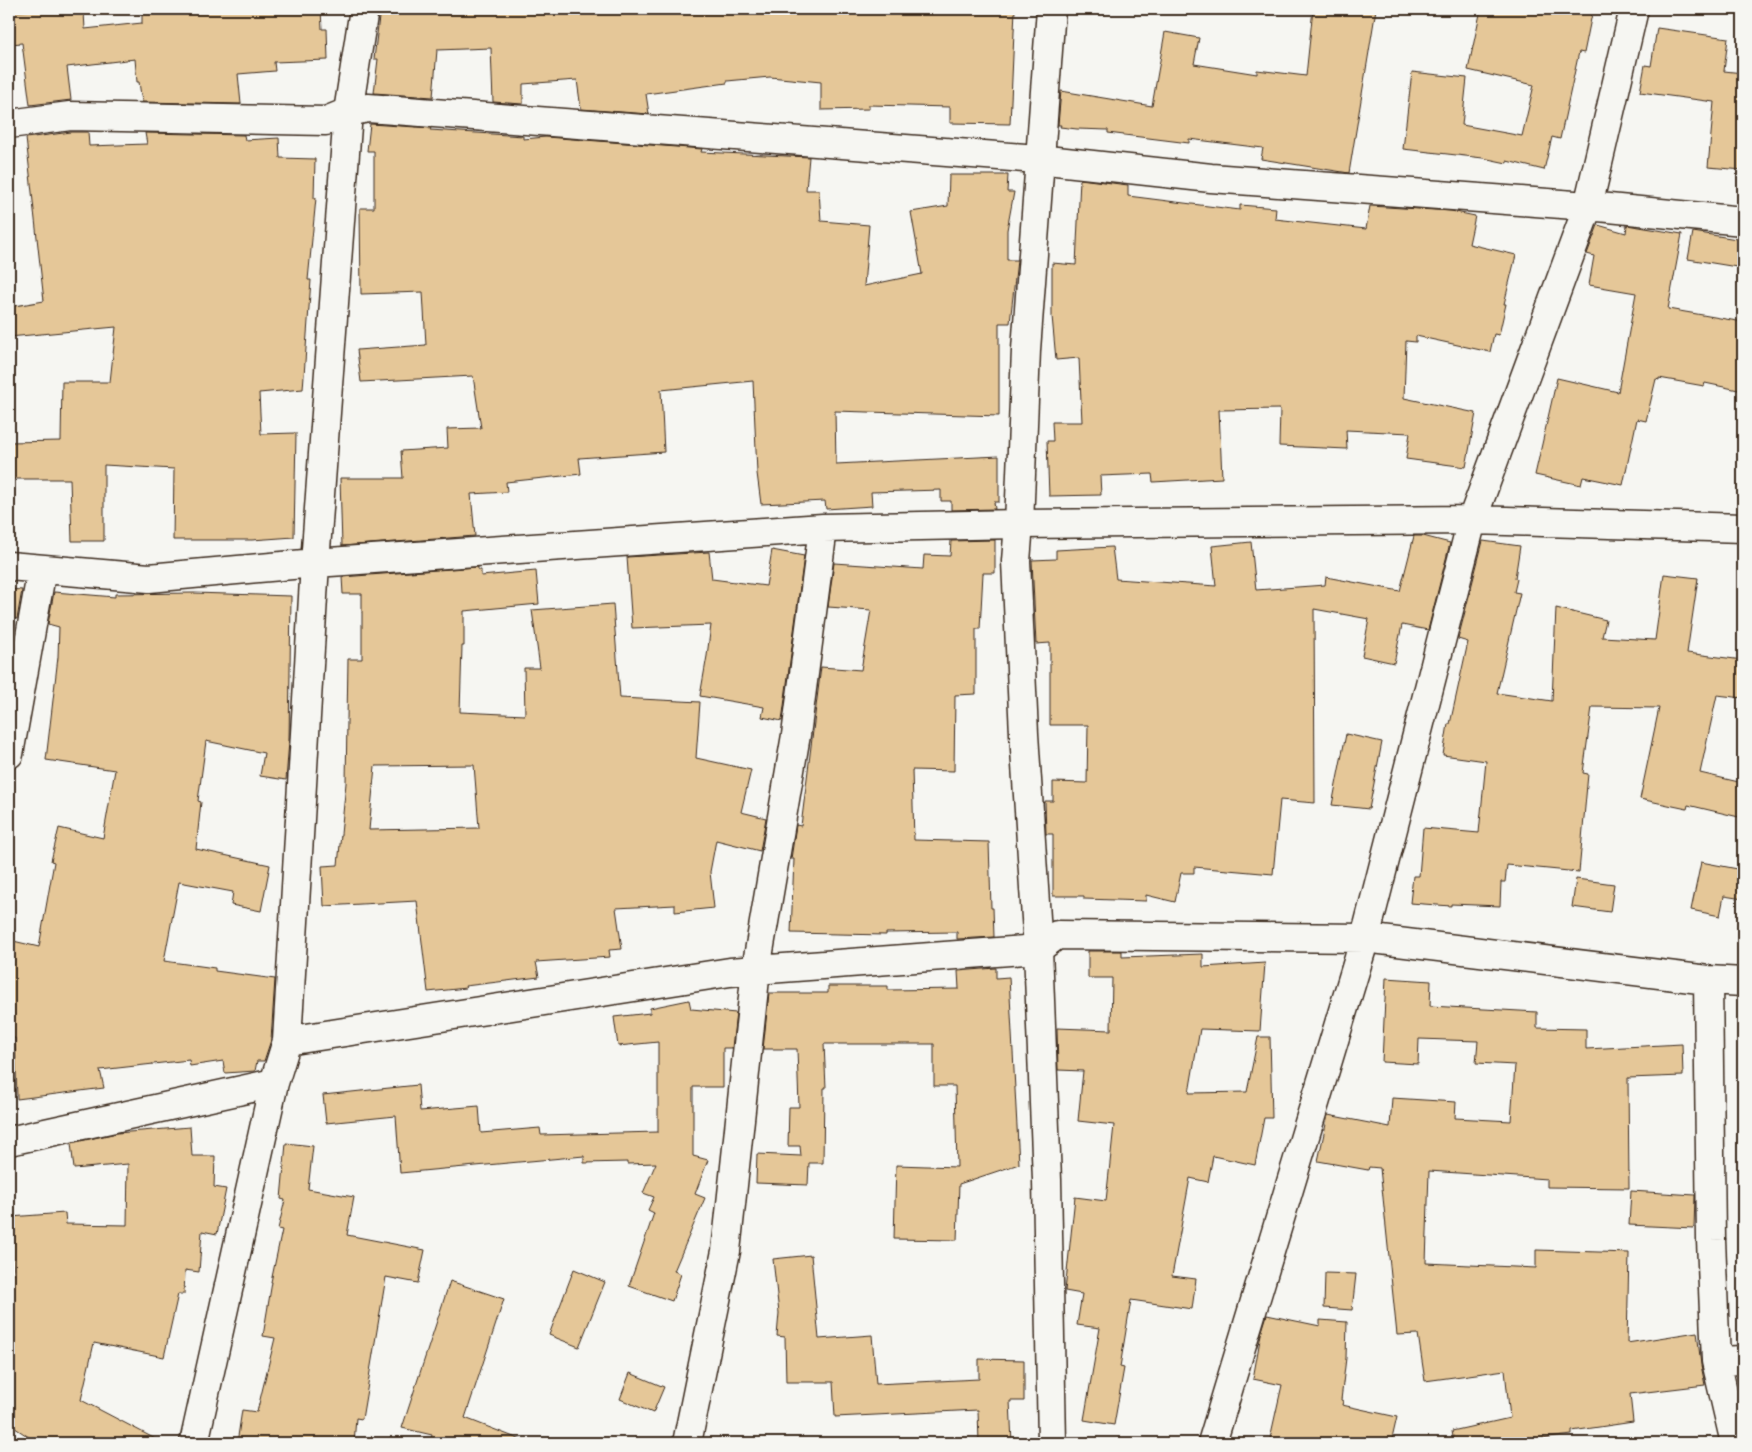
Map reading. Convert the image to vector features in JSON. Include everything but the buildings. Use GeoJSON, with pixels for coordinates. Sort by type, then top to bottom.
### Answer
{"type":"FeatureCollection","features":[{"type":"Feature","properties":{"kind":"street"},"geometry":{"type":"LineString","coordinates":[[194,1443],[274,1084],[287,1041],[315,563],[348,112],[364,9]]}},
{"type":"Feature","properties":{"kind":"street"},"geometry":{"type":"LineString","coordinates":[[1050,9],[1026,350],[1016,561],[1024,734],[1038,949],[1047,1180],[1052,1443]]}},
{"type":"Feature","properties":{"kind":"street"},"geometry":{"type":"LineString","coordinates":[[1212,1443],[1365,938],[1472,520],[1588,206],[1634,9]]}},
{"type":"Feature","properties":{"kind":"street"},"geometry":{"type":"LineString","coordinates":[[9,124],[70,116],[326,121],[348,112],[368,108],[1038,159],[1211,178],[1588,206],[1743,221]]}},
{"type":"Feature","properties":{"kind":"street"},"geometry":{"type":"LineString","coordinates":[[9,566],[149,578],[315,563],[823,528],[1019,524],[1472,520],[1743,528]]}},
{"type":"Feature","properties":{"kind":"street"},"geometry":{"type":"LineString","coordinates":[[687,1443],[726,1251],[756,969],[796,735],[823,528]]}},
{"type":"Feature","properties":{"kind":"street"},"geometry":{"type":"LineString","coordinates":[[9,754],[42,569]]}},
{"type":"Feature","properties":{"kind":"street"},"geometry":{"type":"LineString","coordinates":[[287,1041],[720,973],[1038,949],[1057,936],[1365,938],[1708,980],[1743,982]]}},
{"type":"Feature","properties":{"kind":"street"},"geometry":{"type":"LineString","coordinates":[[1708,980],[1711,1240],[1716,1360],[1736,1443]]}},
{"type":"Feature","properties":{"kind":"street"},"geometry":{"type":"LineString","coordinates":[[9,1140],[274,1084]]}},
{"type":"Feature","properties":{"kind":"street"},"geometry":{"type":"LineString","coordinates":[[1716,1360],[1743,1360]]}}]}
